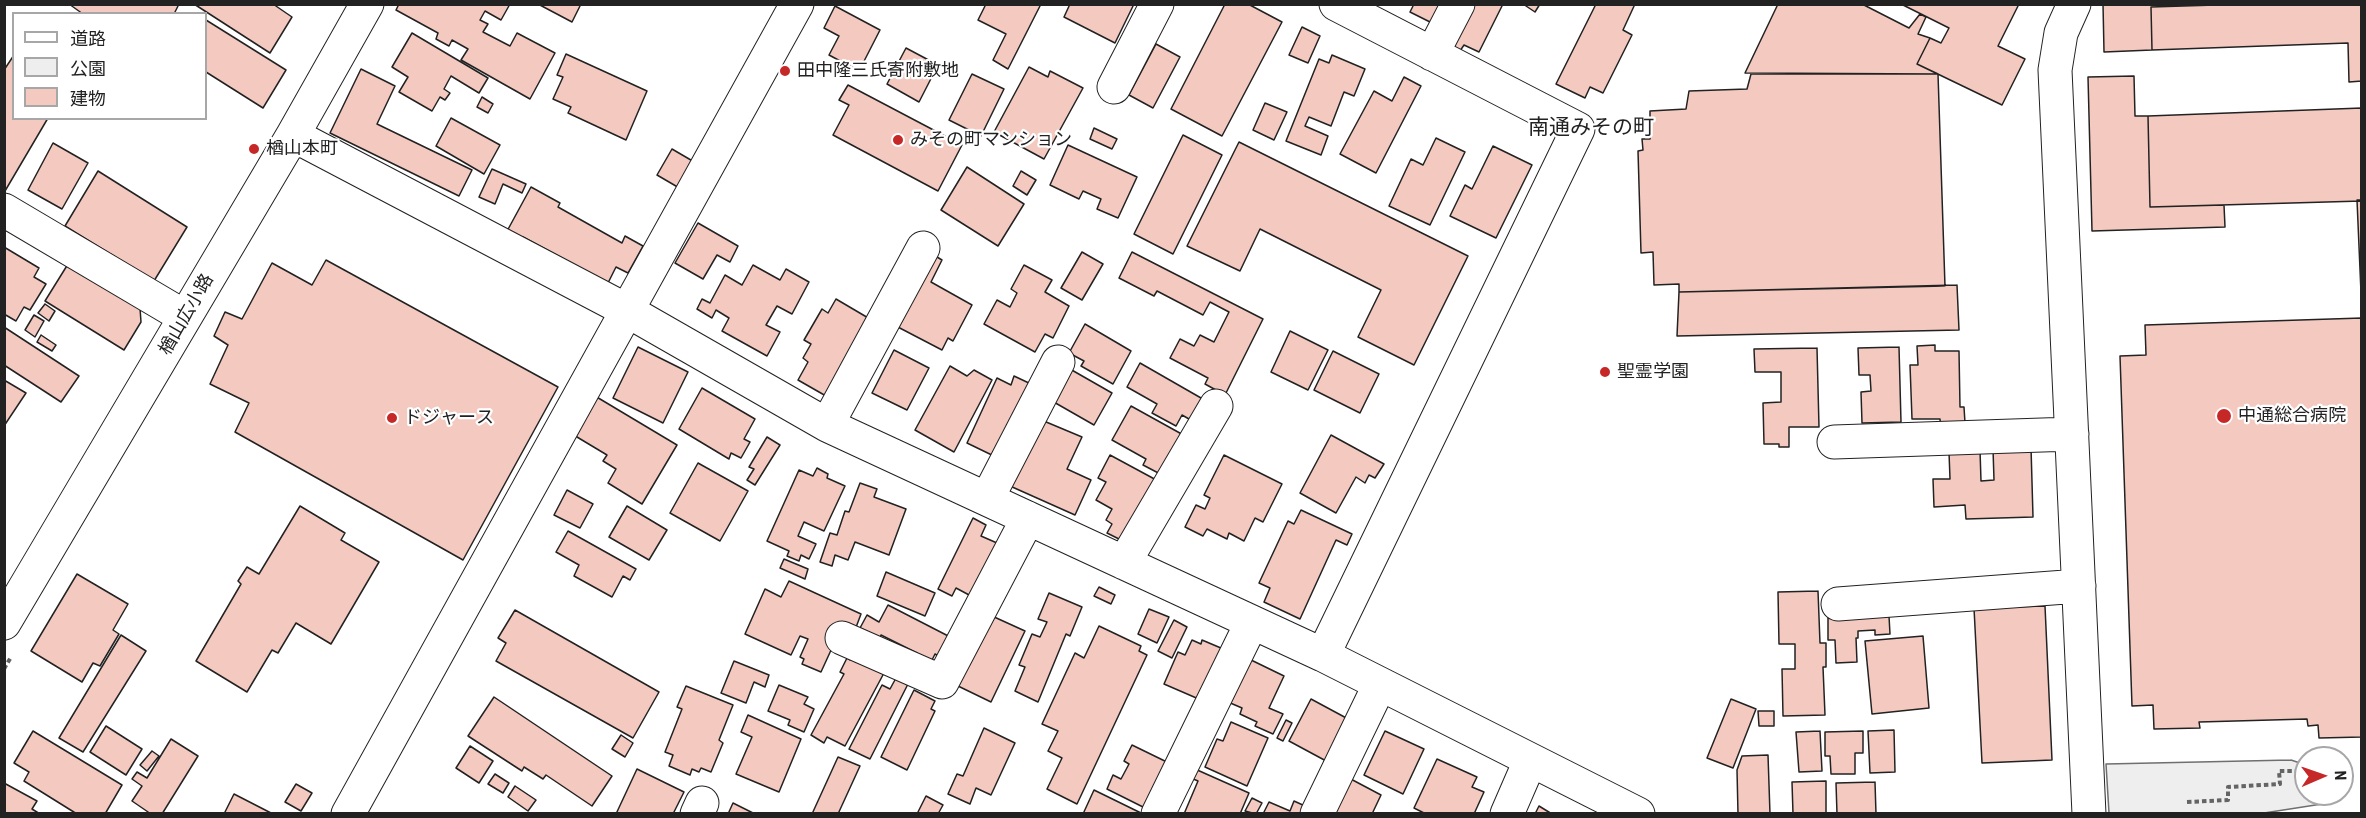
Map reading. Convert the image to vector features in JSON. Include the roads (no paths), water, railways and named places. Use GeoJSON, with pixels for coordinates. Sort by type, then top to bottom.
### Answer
{"type":"FeatureCollection","features":[{"type":"Feature","properties":{"kind":"street","name":"楢山広小路"},"geometry":{"type":"LineString","coordinates":[[4,623],[293,135],[367,4]]}},
{"type":"Feature","properties":{"kind":"street"},"geometry":{"type":"LineString","coordinates":[[361,808],[626,310],[797,4]]}},
{"type":"Feature","properties":{"kind":"street"},"geometry":{"type":"LineString","coordinates":[[1114,87],[1157,4]]}},
{"type":"Feature","properties":{"kind":"street"},"geometry":{"type":"LineString","coordinates":[[1323,655],[1578,129],[1432,54],[1388,16],[1336,4]]}},
{"type":"Feature","properties":{"kind":"street"},"geometry":{"type":"LineString","coordinates":[[1432,54],[1458,4]]}},
{"type":"Feature","properties":{"kind":"street"},"geometry":{"type":"LineString","coordinates":[[2074,4],[2061,33],[2055,70],[2089,813]]}},
{"type":"Feature","properties":{"kind":"street"},"geometry":{"type":"LineString","coordinates":[[293,135],[626,310],[827,425],[1323,655],[1638,813]]}},
{"type":"Feature","properties":{"kind":"street"},"geometry":{"type":"LineString","coordinates":[[4,210],[185,317]]}},
{"type":"Feature","properties":{"kind":"street"},"geometry":{"type":"LineString","coordinates":[[827,425],[923,248]]}},
{"type":"Feature","properties":{"kind":"street"},"geometry":{"type":"LineString","coordinates":[[987,499],[1058,362]]}},
{"type":"Feature","properties":{"kind":"street"},"geometry":{"type":"LineString","coordinates":[[1124,563],[1216,406]]}},
{"type":"Feature","properties":{"kind":"street"},"geometry":{"type":"LineString","coordinates":[[1833,442],[2072,434]]}},
{"type":"Feature","properties":{"kind":"street"},"geometry":{"type":"LineString","coordinates":[[842,638],[942,682],[1028,518]]}},
{"type":"Feature","properties":{"kind":"street"},"geometry":{"type":"LineString","coordinates":[[1838,604],[2079,586]]}},
{"type":"Feature","properties":{"kind":"street"},"geometry":{"type":"LineString","coordinates":[[1158,813],[1252,622]]}},
{"type":"Feature","properties":{"kind":"street"},"geometry":{"type":"LineString","coordinates":[[1317,813],[1380,684]]}},
{"type":"Feature","properties":{"kind":"street"},"geometry":{"type":"LineString","coordinates":[[1507,813],[1530,760]]}},
{"type":"Feature","properties":{"kind":"place","name":"田中隆三氏寄附敷地"},"geometry":{"type":"Point","coordinates":[785,71]}},
{"type":"Feature","properties":{"kind":"place","name":"みその町マンション"},"geometry":{"type":"Point","coordinates":[898,140]}},
{"type":"Feature","properties":{"kind":"place","name":"楢山本町"},"geometry":{"type":"Point","coordinates":[254,149]}},
{"type":"Feature","properties":{"kind":"place","name":"聖霊学園"},"geometry":{"type":"Point","coordinates":[1605,372]}},
{"type":"Feature","properties":{"kind":"place","name":"中通総合病院"},"geometry":{"type":"Point","coordinates":[2224,416]}},
{"type":"Feature","properties":{"kind":"place","name":"ドジャース"},"geometry":{"type":"Point","coordinates":[392,418]}},
{"type":"Feature","properties":{"kind":"district","name":"南通みその町"},"geometry":{"type":"Point","coordinates":[1591,129]}}]}
